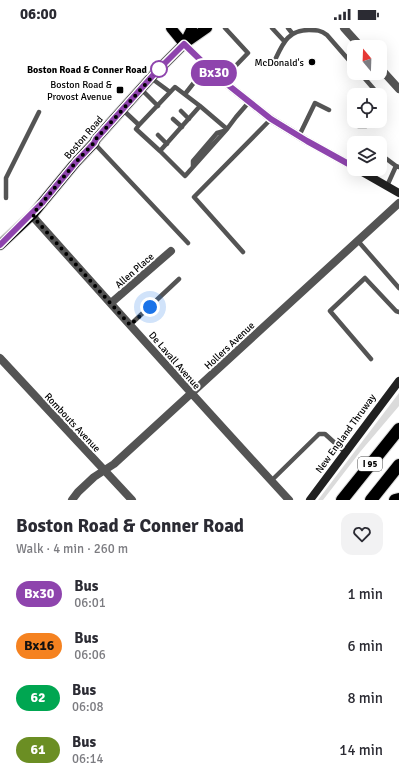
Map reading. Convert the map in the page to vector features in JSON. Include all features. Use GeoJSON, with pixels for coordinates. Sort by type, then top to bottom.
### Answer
{"type":"FeatureCollection","features":[{"type":"Feature","properties":{"kind":"highway","name":"I 95"},"geometry":{"type":"LineString","coordinates":[[342,500],[399,429]]}},
{"type":"Feature","properties":{"kind":"highway","name":"I 95"},"geometry":{"type":"LineString","coordinates":[[371,500],[399,465]]}},
{"type":"Feature","properties":{"kind":"highway"},"geometry":{"type":"LineString","coordinates":[[395,500],[399,499]]}},
{"type":"Feature","properties":{"kind":"main road"},"geometry":{"type":"LineString","coordinates":[[171,28],[184,44],[222,80],[271,119],[347,163]]}},
{"type":"Feature","properties":{"kind":"main road","name":"Boston Road"},"geometry":{"type":"LineString","coordinates":[[184,44],[192,28]]}},
{"type":"Feature","properties":{"kind":"main road","name":"Boston Road"},"geometry":{"type":"LineString","coordinates":[[0,246],[33,214],[76,162],[151,78],[184,44],[208,28]]}},
{"type":"Feature","properties":{"kind":"main road"},"geometry":{"type":"LineString","coordinates":[[369,176],[399,193]]}},
{"type":"Feature","properties":{"kind":"main road","name":"New England Thruway"},"geometry":{"type":"LineString","coordinates":[[310,500],[399,381]]}},
{"type":"Feature","properties":{"kind":"street"},"geometry":{"type":"LineString","coordinates":[[344,28],[355,40]]}},
{"type":"Feature","properties":{"kind":"street"},"geometry":{"type":"LineString","coordinates":[[387,76],[399,89]]}},
{"type":"Feature","properties":{"kind":"street","name":"Hollers Avenue"},"geometry":{"type":"LineString","coordinates":[[72,500],[94,477],[114,464],[399,203]]}},
{"type":"Feature","properties":{"kind":"street","name":"De Lavall Avenue"},"geometry":{"type":"LineString","coordinates":[[33,214],[35,219],[191,394],[288,500]]}},
{"type":"Feature","properties":{"kind":"street","name":"Allen Place"},"geometry":{"type":"LineString","coordinates":[[111,304],[171,251]]}},
{"type":"Feature","properties":{"kind":"street","name":"Rombouts Avenue"},"geometry":{"type":"LineString","coordinates":[[0,358],[132,500]]}},
{"type":"Feature","properties":{"kind":"lane"},"geometry":{"type":"LineString","coordinates":[[222,80],[248,53],[225,28]]}},
{"type":"Feature","properties":{"kind":"lane"},"geometry":{"type":"LineString","coordinates":[[272,28],[284,41]]}},
{"type":"Feature","properties":{"kind":"lane"},"geometry":{"type":"LineString","coordinates":[[288,28],[292,33]]}},
{"type":"Feature","properties":{"kind":"lane"},"geometry":{"type":"LineString","coordinates":[[276,60],[284,41],[292,33],[303,30],[318,30],[323,32],[347,58]]}},
{"type":"Feature","properties":{"kind":"lane"},"geometry":{"type":"LineString","coordinates":[[185,94],[207,66]]}},
{"type":"Feature","properties":{"kind":"lane"},"geometry":{"type":"LineString","coordinates":[[151,78],[170,92]]}},
{"type":"Feature","properties":{"kind":"lane"},"geometry":{"type":"LineString","coordinates":[[366,80],[374,88]]}},
{"type":"Feature","properties":{"kind":"lane"},"geometry":{"type":"LineString","coordinates":[[226,130],[200,106],[175,87],[136,129],[185,176],[226,130],[249,102]]}},
{"type":"Feature","properties":{"kind":"lane"},"geometry":{"type":"LineString","coordinates":[[141,89],[158,106]]}},
{"type":"Feature","properties":{"kind":"lane"},"geometry":{"type":"LineString","coordinates":[[299,136],[315,103],[329,110]]}},
{"type":"Feature","properties":{"kind":"lane"},"geometry":{"type":"LineString","coordinates":[[160,151],[200,106]]}},
{"type":"Feature","properties":{"kind":"lane"},"geometry":{"type":"LineString","coordinates":[[123,110],[139,125]]}},
{"type":"Feature","properties":{"kind":"lane"},"geometry":{"type":"LineString","coordinates":[[181,111],[189,119]]}},
{"type":"Feature","properties":{"kind":"lane"},"geometry":{"type":"LineString","coordinates":[[6,198],[6,178],[39,112]]}},
{"type":"Feature","properties":{"kind":"lane"},"geometry":{"type":"LineString","coordinates":[[173,118],[182,126]]}},
{"type":"Feature","properties":{"kind":"lane"},"geometry":{"type":"LineString","coordinates":[[243,252],[194,197],[271,119]]}},
{"type":"Feature","properties":{"kind":"lane"},"geometry":{"type":"LineString","coordinates":[[158,135],[167,144]]}},
{"type":"Feature","properties":{"kind":"lane"},"geometry":{"type":"LineString","coordinates":[[94,143],[188,243]]}},
{"type":"Feature","properties":{"kind":"lane"},"geometry":{"type":"LineString","coordinates":[[387,159],[398,166],[387,186]]}},
{"type":"Feature","properties":{"kind":"lane"},"geometry":{"type":"LineString","coordinates":[[358,241],[399,288]]}},
{"type":"Feature","properties":{"kind":"lane"},"geometry":{"type":"LineString","coordinates":[[371,359],[330,312],[365,278],[396,311],[399,312]]}},
{"type":"Feature","properties":{"kind":"lane"},"geometry":{"type":"LineString","coordinates":[[130,325],[179,279]]}},
{"type":"Feature","properties":{"kind":"lane"},"geometry":{"type":"LineString","coordinates":[[271,481],[319,434],[325,434],[346,453]]}},
{"type":"Feature","properties":{"kind":"shaded area"},"geometry":{"type":"Polygon","coordinates":[[[399,393],[399,406],[360,452],[323,500],[318,500],[399,393]]]}},
{"type":"Feature","properties":{"kind":"bus line","name":"Bx30"},"geometry":{"type":"LineString","coordinates":[[0,245],[33,214],[110,123],[156,72],[184,44],[218,77],[271,119],[347,163]]}},
{"type":"Feature","properties":{"kind":"place","name":"McDonald's"},"geometry":{"type":"Point","coordinates":[312,62]}},
{"type":"Feature","properties":{"kind":"place","name":"Boston Road & Conner Road"},"geometry":{"type":"Point","coordinates":[159,69]}},
{"type":"Feature","properties":{"kind":"place","name":"Boston Road & Provost Avenue"},"geometry":{"type":"Point","coordinates":[120,90]}},
{"type":"Feature","properties":{"kind":"route"},"geometry":{"type":"LineString","coordinates":[[150,307],[130,325],[35,219],[33,214],[87,149],[162,66],[159,69]]}}]}
